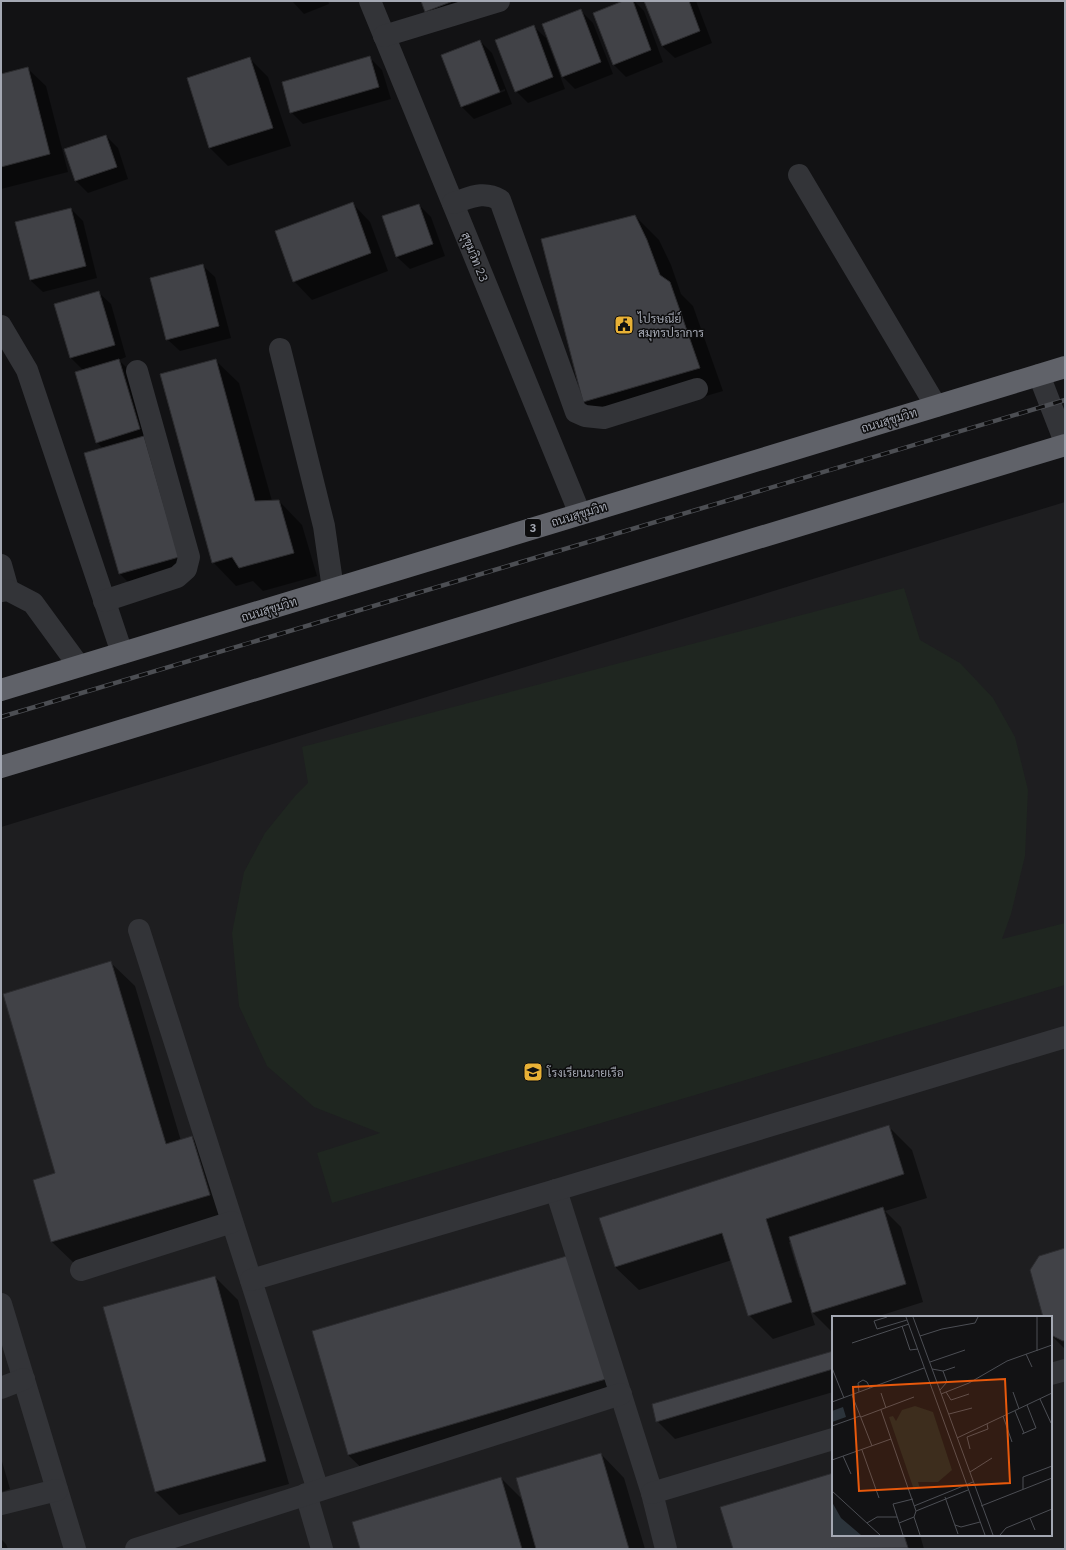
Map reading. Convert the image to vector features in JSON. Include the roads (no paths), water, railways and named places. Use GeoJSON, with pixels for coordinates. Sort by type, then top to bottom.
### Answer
{"type":"FeatureCollection","features":[{"type":"Feature","properties":{"kind":"highway","name":"ถนนสุขุมวิท"},"geometry":{"type":"LineString","coordinates":[[1,690],[1065,367]]}},
{"type":"Feature","properties":{"kind":"highway"},"geometry":{"type":"LineString","coordinates":[[1,767],[1065,445]]}},
{"type":"Feature","properties":{"kind":"street","name":"สุขุมวิท 23"},"geometry":{"type":"LineString","coordinates":[[370,1],[580,514]]}},
{"type":"Feature","properties":{"kind":"street"},"geometry":{"type":"LineString","coordinates":[[384,36],[499,1]]}},
{"type":"Feature","properties":{"kind":"street"},"geometry":{"type":"LineString","coordinates":[[799,175],[936,406]]}},
{"type":"Feature","properties":{"kind":"street"},"geometry":{"type":"LineString","coordinates":[[453,203],[486,194],[492,195],[500,200],[576,412],[585,416],[604,418],[697,389]]}},
{"type":"Feature","properties":{"kind":"street"},"geometry":{"type":"LineString","coordinates":[[1,326],[27,370],[122,653]]}},
{"type":"Feature","properties":{"kind":"street"},"geometry":{"type":"LineString","coordinates":[[280,349],[324,526],[333,589]]}},
{"type":"Feature","properties":{"kind":"street"},"geometry":{"type":"LineString","coordinates":[[104,601],[177,577],[186,569],[189,557],[137,371]]}},
{"type":"Feature","properties":{"kind":"street"},"geometry":{"type":"LineString","coordinates":[[1039,375],[1065,442]]}},
{"type":"Feature","properties":{"kind":"street"},"geometry":{"type":"LineString","coordinates":[[1,565],[4,590],[33,602],[79,666]]}},
{"type":"Feature","properties":{"kind":"street"},"geometry":{"type":"LineString","coordinates":[[138,930],[251,1280],[312,1492],[322,1549]]}},
{"type":"Feature","properties":{"kind":"street"},"geometry":{"type":"LineString","coordinates":[[251,1280],[1065,1037]]}},
{"type":"Feature","properties":{"kind":"street"},"geometry":{"type":"LineString","coordinates":[[556,1190],[652,1493],[666,1549]]}},
{"type":"Feature","properties":{"kind":"street"},"geometry":{"type":"LineString","coordinates":[[81,1270],[232,1222]]}},
{"type":"Feature","properties":{"kind":"street"},"geometry":{"type":"LineString","coordinates":[[1,1304],[75,1549]]}},
{"type":"Feature","properties":{"kind":"street"},"geometry":{"type":"LineString","coordinates":[[1052,1374],[1065,1370]]}},
{"type":"Feature","properties":{"kind":"street"},"geometry":{"type":"LineString","coordinates":[[1,1388],[24,1379]]}},
{"type":"Feature","properties":{"kind":"street"},"geometry":{"type":"LineString","coordinates":[[136,1549],[621,1394]]}},
{"type":"Feature","properties":{"kind":"street"},"geometry":{"type":"LineString","coordinates":[[652,1493],[832,1439]]}},
{"type":"Feature","properties":{"kind":"street"},"geometry":{"type":"LineString","coordinates":[[1,1504],[57,1490]]}},
{"type":"Feature","properties":{"kind":"railway"},"geometry":{"type":"LineString","coordinates":[[1,717],[1065,400]]}},
{"type":"Feature","properties":{"kind":"place","name":"ไปรษณีย์ สมุทรปราการ"},"geometry":{"type":"Point","coordinates":[624,325]}},
{"type":"Feature","properties":{"kind":"place","name":"โรงเรียนนายเรือ"},"geometry":{"type":"Point","coordinates":[533,1072]}}]}
